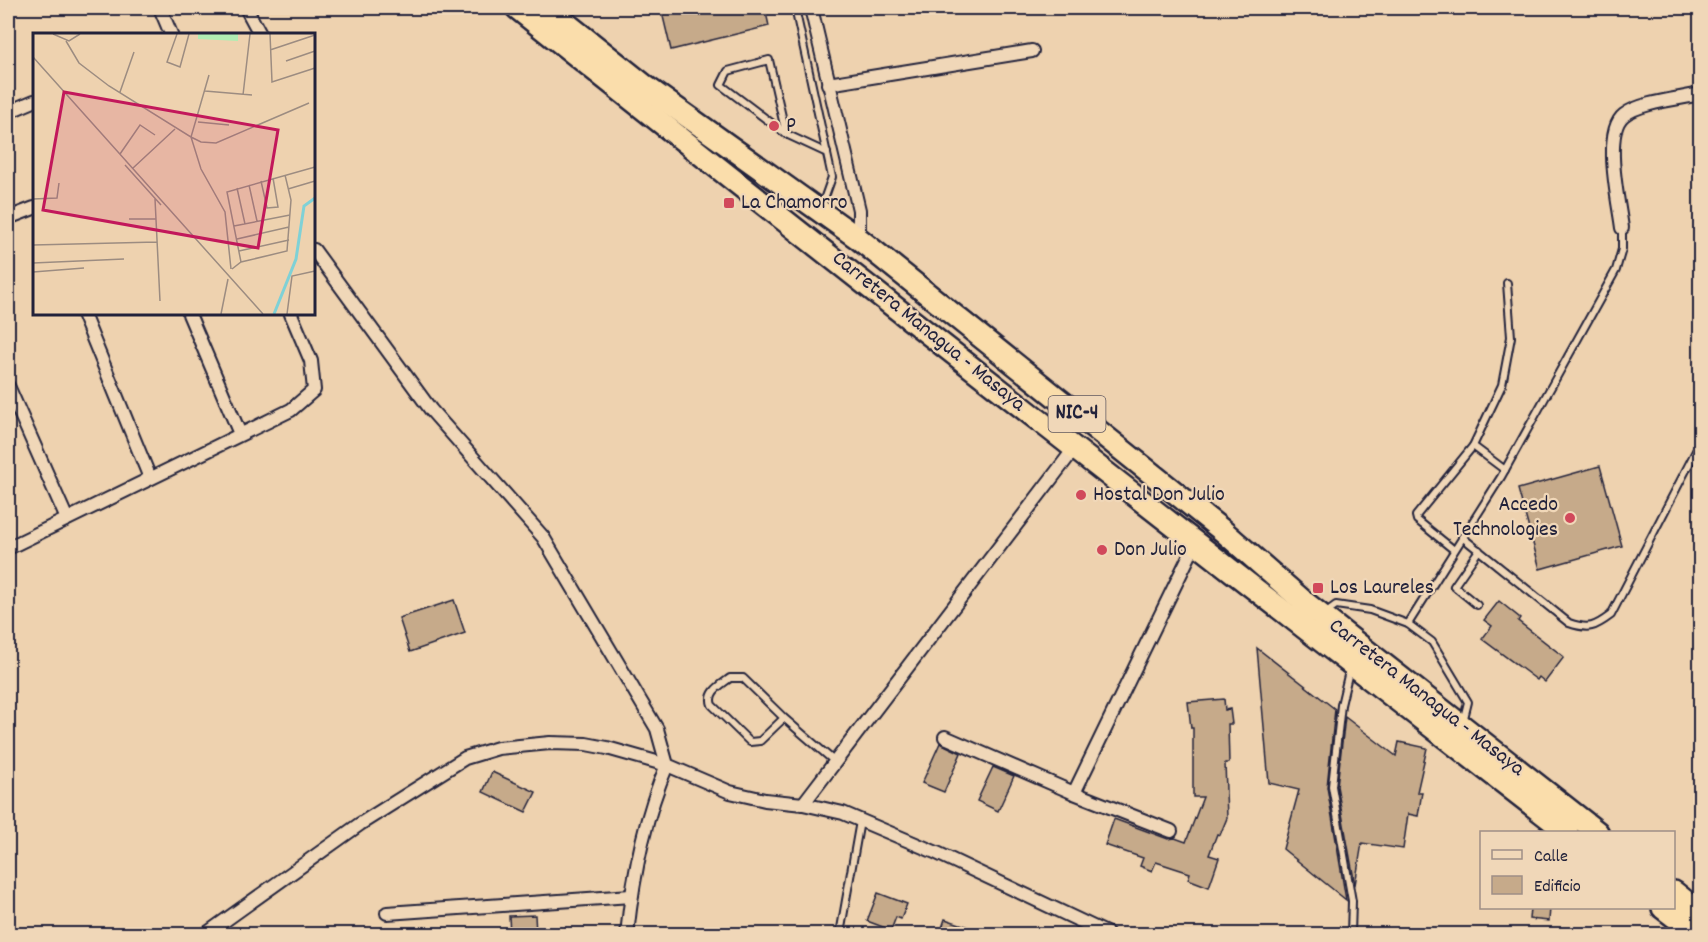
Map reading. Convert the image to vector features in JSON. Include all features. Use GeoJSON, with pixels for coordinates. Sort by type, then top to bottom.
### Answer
{"type":"FeatureCollection","features":[{"type":"Feature","properties":{"kind":"highway","name":"Carretera Managua - Masaya"},"geometry":{"type":"LineString","coordinates":[[517,8],[1074,449],[1566,831]]}},
{"type":"Feature","properties":{"kind":"highway","name":"Carretera Managua - Masaya"},"geometry":{"type":"LineString","coordinates":[[547,8],[645,86],[859,239],[1223,531],[1322,615],[1596,831]]}},
{"type":"Feature","properties":{"kind":"highway"},"geometry":{"type":"LineString","coordinates":[[1675,893],[1701,913]]}},
{"type":"Feature","properties":{"kind":"highway"},"geometry":{"type":"LineString","coordinates":[[1664,909],[1697,934]]}},
{"type":"Feature","properties":{"kind":"street"},"geometry":{"type":"LineString","coordinates":[[160,8],[171,33]]}},
{"type":"Feature","properties":{"kind":"street"},"geometry":{"type":"LineString","coordinates":[[246,8],[259,33]]}},
{"type":"Feature","properties":{"kind":"street"},"geometry":{"type":"LineString","coordinates":[[811,8],[859,210],[859,239]]}},
{"type":"Feature","properties":{"kind":"street"},"geometry":{"type":"LineString","coordinates":[[828,84],[1032,51]]}},
{"type":"Feature","properties":{"kind":"street"},"geometry":{"type":"LineString","coordinates":[[1622,228],[1612,148],[1616,129],[1622,116],[1635,109],[1701,94]]}},
{"type":"Feature","properties":{"kind":"street"},"geometry":{"type":"LineString","coordinates":[[8,112],[33,101]]}},
{"type":"Feature","properties":{"kind":"street"},"geometry":{"type":"LineString","coordinates":[[8,218],[33,208]]}},
{"type":"Feature","properties":{"kind":"street"},"geometry":{"type":"LineString","coordinates":[[315,251],[431,410],[543,537],[657,729],[667,765],[653,795],[631,896],[627,934]]}},
{"type":"Feature","properties":{"kind":"street"},"geometry":{"type":"LineString","coordinates":[[83,315],[150,478]]}},
{"type":"Feature","properties":{"kind":"street"},"geometry":{"type":"LineString","coordinates":[[189,315],[240,434]]}},
{"type":"Feature","properties":{"kind":"street"},"geometry":{"type":"LineString","coordinates":[[8,548],[291,410],[314,390],[311,361],[291,315]]}},
{"type":"Feature","properties":{"kind":"street"},"geometry":{"type":"LineString","coordinates":[[8,386],[67,519]]}},
{"type":"Feature","properties":{"kind":"street"},"geometry":{"type":"LineString","coordinates":[[803,804],[1074,449]]}},
{"type":"Feature","properties":{"kind":"street"},"geometry":{"type":"LineString","coordinates":[[1074,793],[1196,542]]}},
{"type":"Feature","properties":{"kind":"street"},"geometry":{"type":"LineString","coordinates":[[945,737],[1074,793],[1171,831]]}},
{"type":"Feature","properties":{"kind":"street"},"geometry":{"type":"LineString","coordinates":[[206,934],[360,824],[465,758],[498,748],[559,743],[586,744],[607,748],[667,765],[730,792],[843,813],[937,853],[1108,934]]}},
{"type":"Feature","properties":{"kind":"street"},"geometry":{"type":"LineString","coordinates":[[387,913],[631,896]]}},
{"type":"Feature","properties":{"kind":"lane"},"geometry":{"type":"LineString","coordinates":[[795,8],[832,177],[820,211]]}},
{"type":"Feature","properties":{"kind":"lane"},"geometry":{"type":"LineString","coordinates":[[786,134],[769,60],[728,71],[722,85],[786,134],[827,153]]}},
{"type":"Feature","properties":{"kind":"lane"},"geometry":{"type":"LineString","coordinates":[[1408,624],[1505,470],[1616,270],[1622,249],[1622,228]]}},
{"type":"Feature","properties":{"kind":"lane"},"geometry":{"type":"LineString","coordinates":[[1454,550],[1416,516],[1473,446],[1502,385],[1510,337],[1508,283]]}},
{"type":"Feature","properties":{"kind":"lane"},"geometry":{"type":"LineString","coordinates":[[1462,537],[1569,623],[1583,628],[1597,625],[1611,615],[1701,443]]}},
{"type":"Feature","properties":{"kind":"lane"},"geometry":{"type":"LineString","coordinates":[[1473,446],[1505,470]]}},
{"type":"Feature","properties":{"kind":"lane"},"geometry":{"type":"LineString","coordinates":[[1477,606],[1454,586],[1479,550]]}},
{"type":"Feature","properties":{"kind":"lane"},"geometry":{"type":"LineString","coordinates":[[1322,615],[1336,605],[1370,610],[1408,624],[1432,642],[1468,702],[1462,726]]}},
{"type":"Feature","properties":{"kind":"lane"},"geometry":{"type":"LineString","coordinates":[[1351,664],[1341,705],[1332,786],[1352,901],[1351,934]]}},
{"type":"Feature","properties":{"kind":"lane"},"geometry":{"type":"LineString","coordinates":[[784,718],[760,741],[750,742],[712,705],[711,694],[730,678],[744,678],[784,718],[835,762]]}},
{"type":"Feature","properties":{"kind":"lane"},"geometry":{"type":"LineString","coordinates":[[840,934],[861,820]]}},
{"type":"Feature","properties":{"kind":"building"},"geometry":{"type":"Polygon","coordinates":[[[661,8],[765,8],[769,26],[671,50],[661,8]]]}},
{"type":"Feature","properties":{"kind":"building","name":"Accedo Technologies"},"geometry":{"type":"Polygon","coordinates":[[[1600,466],[1622,546],[1540,569],[1518,489],[1600,466]]]}},
{"type":"Feature","properties":{"kind":"building"},"geometry":{"type":"Polygon","coordinates":[[[454,600],[465,633],[410,652],[399,618],[454,600]]]}},
{"type":"Feature","properties":{"kind":"building"},"geometry":{"type":"Polygon","coordinates":[[[1499,601],[1520,618],[1518,621],[1564,657],[1545,682],[1539,677],[1537,680],[1482,639],[1492,626],[1484,620],[1499,601]]]}},
{"type":"Feature","properties":{"kind":"building"},"geometry":{"type":"Polygon","coordinates":[[[1257,648],[1335,709],[1327,787],[1346,900],[1283,849],[1299,790],[1269,783],[1257,648]]]}},
{"type":"Feature","properties":{"kind":"building"},"geometry":{"type":"Polygon","coordinates":[[[1224,699],[1225,710],[1230,709],[1232,724],[1228,724],[1229,763],[1225,763],[1227,818],[1220,835],[1217,834],[1209,855],[1219,858],[1209,887],[1188,879],[1190,873],[1156,862],[1152,871],[1140,866],[1143,858],[1105,845],[1114,819],[1168,839],[1175,838],[1186,842],[1203,797],[1193,797],[1193,728],[1191,728],[1188,702],[1224,699]]]}},
{"type":"Feature","properties":{"kind":"building"},"geometry":{"type":"Polygon","coordinates":[[[1345,717],[1396,756],[1399,742],[1427,748],[1417,792],[1422,792],[1418,816],[1408,814],[1403,849],[1362,843],[1355,885],[1337,786],[1345,717]]]}},
{"type":"Feature","properties":{"kind":"building"},"geometry":{"type":"Polygon","coordinates":[[[940,743],[961,753],[944,792],[922,783],[940,743]]]}},
{"type":"Feature","properties":{"kind":"building"},"geometry":{"type":"Polygon","coordinates":[[[993,767],[1014,776],[998,811],[977,801],[993,767]]]}},
{"type":"Feature","properties":{"kind":"building"},"geometry":{"type":"Polygon","coordinates":[[[492,772],[536,792],[526,812],[483,792],[492,772]]]}},
{"type":"Feature","properties":{"kind":"building"},"geometry":{"type":"Polygon","coordinates":[[[878,893],[907,904],[901,919],[896,917],[891,930],[867,921],[878,893]]]}},
{"type":"Feature","properties":{"kind":"building"},"geometry":{"type":"Polygon","coordinates":[[[1530,909],[1550,909],[1549,921],[1529,919],[1530,909]]]}},
{"type":"Feature","properties":{"kind":"building"},"geometry":{"type":"Polygon","coordinates":[[[535,915],[536,934],[510,934],[509,916],[535,915]]]}},
{"type":"Feature","properties":{"kind":"building"},"geometry":{"type":"Polygon","coordinates":[[[945,919],[984,932],[983,934],[940,934],[945,919]]]}},
{"type":"Feature","properties":{"kind":"place","name":"P"},"geometry":{"type":"Point","coordinates":[774,126]}},
{"type":"Feature","properties":{"kind":"place","name":"La Chamorro"},"geometry":{"type":"Point","coordinates":[729,203]}},
{"type":"Feature","properties":{"kind":"place","name":"Hostal Don Julio"},"geometry":{"type":"Point","coordinates":[1081,495]}},
{"type":"Feature","properties":{"kind":"place","name":"Accedo Technologies"},"geometry":{"type":"Point","coordinates":[1570,518]}},
{"type":"Feature","properties":{"kind":"place","name":"Don Julio"},"geometry":{"type":"Point","coordinates":[1102,550]}},
{"type":"Feature","properties":{"kind":"place","name":"Los Laureles"},"geometry":{"type":"Point","coordinates":[1318,588]}}]}
